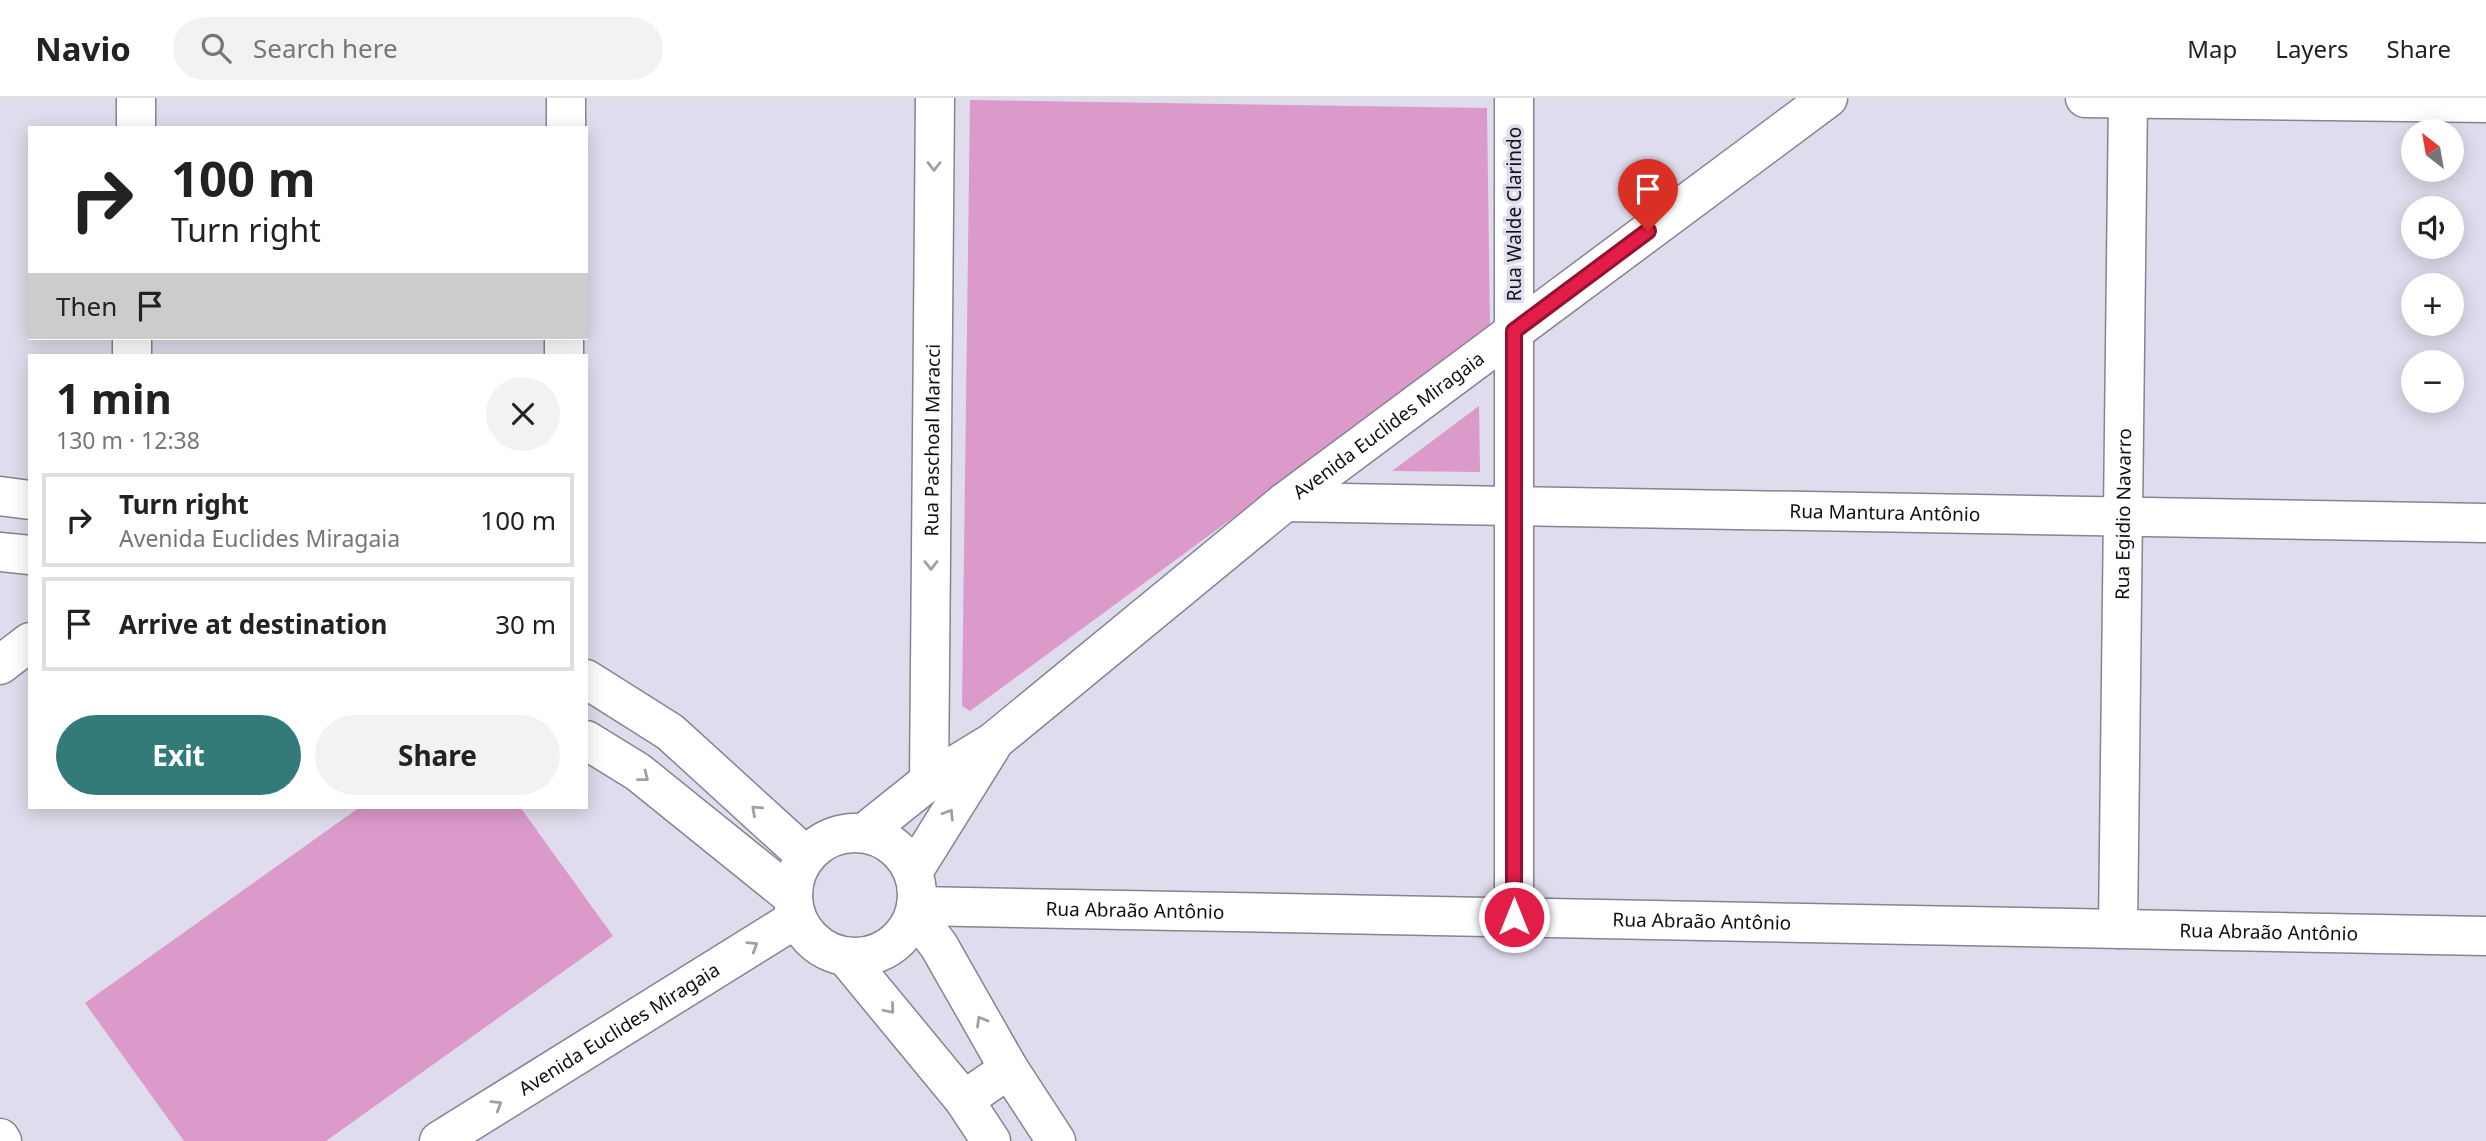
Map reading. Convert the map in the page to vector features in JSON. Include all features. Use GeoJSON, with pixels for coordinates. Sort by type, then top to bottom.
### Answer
{"type":"FeatureCollection","features":[{"type":"Feature","properties":{"kind":"street"},"geometry":{"type":"LineString","coordinates":[[136,98],[136,126]]}},
{"type":"Feature","properties":{"kind":"street"},"geometry":{"type":"LineString","coordinates":[[566,98],[566,126]]}},
{"type":"Feature","properties":{"kind":"street","name":"Rua Paschoal Maracci"},"geometry":{"type":"LineString","coordinates":[[929,781],[935,98]]}},
{"type":"Feature","properties":{"kind":"street","name":"Rua Walde Clarindo"},"geometry":{"type":"LineString","coordinates":[[1514,98],[1514,917]]}},
{"type":"Feature","properties":{"kind":"street","name":"Avenida Euclides Miragaia"},"geometry":{"type":"LineString","coordinates":[[864,833],[929,781],[993,742],[1285,502],[1828,98]]}},
{"type":"Feature","properties":{"kind":"street"},"geometry":{"type":"LineString","coordinates":[[2085,98],[2486,103]]}},
{"type":"Feature","properties":{"kind":"street","name":"Rua Egidio Navarro"},"geometry":{"type":"LineString","coordinates":[[2118,929],[2128,98]]}},
{"type":"Feature","properties":{"kind":"street"},"geometry":{"type":"LineString","coordinates":[[0,496],[28,500]]}},
{"type":"Feature","properties":{"kind":"street","name":"Rua Mantura Antônio"},"geometry":{"type":"LineString","coordinates":[[1285,502],[2486,523]]}},
{"type":"Feature","properties":{"kind":"street"},"geometry":{"type":"LineString","coordinates":[[0,552],[28,555]]}},
{"type":"Feature","properties":{"kind":"street"},"geometry":{"type":"LineString","coordinates":[[0,665],[28,644]]}},
{"type":"Feature","properties":{"kind":"street"},"geometry":{"type":"LineString","coordinates":[[588,681],[670,732],[806,856]]}},
{"type":"Feature","properties":{"kind":"street"},"geometry":{"type":"LineString","coordinates":[[588,741],[638,772],[795,908],[808,937],[825,950],[846,957],[868,956],[888,948],[905,933],[915,897]]}},
{"type":"Feature","properties":{"kind":"street","name":"Avenida Euclides Miragaia"},"geometry":{"type":"LineString","coordinates":[[915,897],[993,742]]}},
{"type":"Feature","properties":{"kind":"street"},"geometry":{"type":"LineString","coordinates":[[795,908],[796,875],[806,856],[822,842],[842,834],[864,833],[885,839],[902,853],[915,897],[939,946],[1009,1069],[1056,1141]]}},
{"type":"Feature","properties":{"kind":"street","name":"Rua Abraão Antônio"},"geometry":{"type":"LineString","coordinates":[[915,897],[1514,917],[2486,936]]}},
{"type":"Feature","properties":{"kind":"street","name":"Avenida Euclides Miragaia"},"geometry":{"type":"LineString","coordinates":[[439,1141],[795,908]]}},
{"type":"Feature","properties":{"kind":"street"},"geometry":{"type":"LineString","coordinates":[[846,957],[964,1100],[991,1141]]}},
{"type":"Feature","properties":{"kind":"street"},"geometry":{"type":"LineString","coordinates":[[964,1100],[1009,1069]]}},
{"type":"Feature","properties":{"kind":"shaded area"},"geometry":{"type":"Polygon","coordinates":[[[970,100],[1487,108],[1490,329],[970,711],[962,706],[970,100]]]}},
{"type":"Feature","properties":{"kind":"shaded area"},"geometry":{"type":"Polygon","coordinates":[[[1479,406],[1480,472],[1392,471],[1479,406]]]}},
{"type":"Feature","properties":{"kind":"shaded area"},"geometry":{"type":"Polygon","coordinates":[[[357,809],[521,809],[613,936],[326,1141],[184,1141],[85,1003],[357,809]]]}},
{"type":"Feature","properties":{"kind":"route"},"geometry":{"type":"LineString","coordinates":[[1514,917],[1514,331],[1648,231]]}}]}
